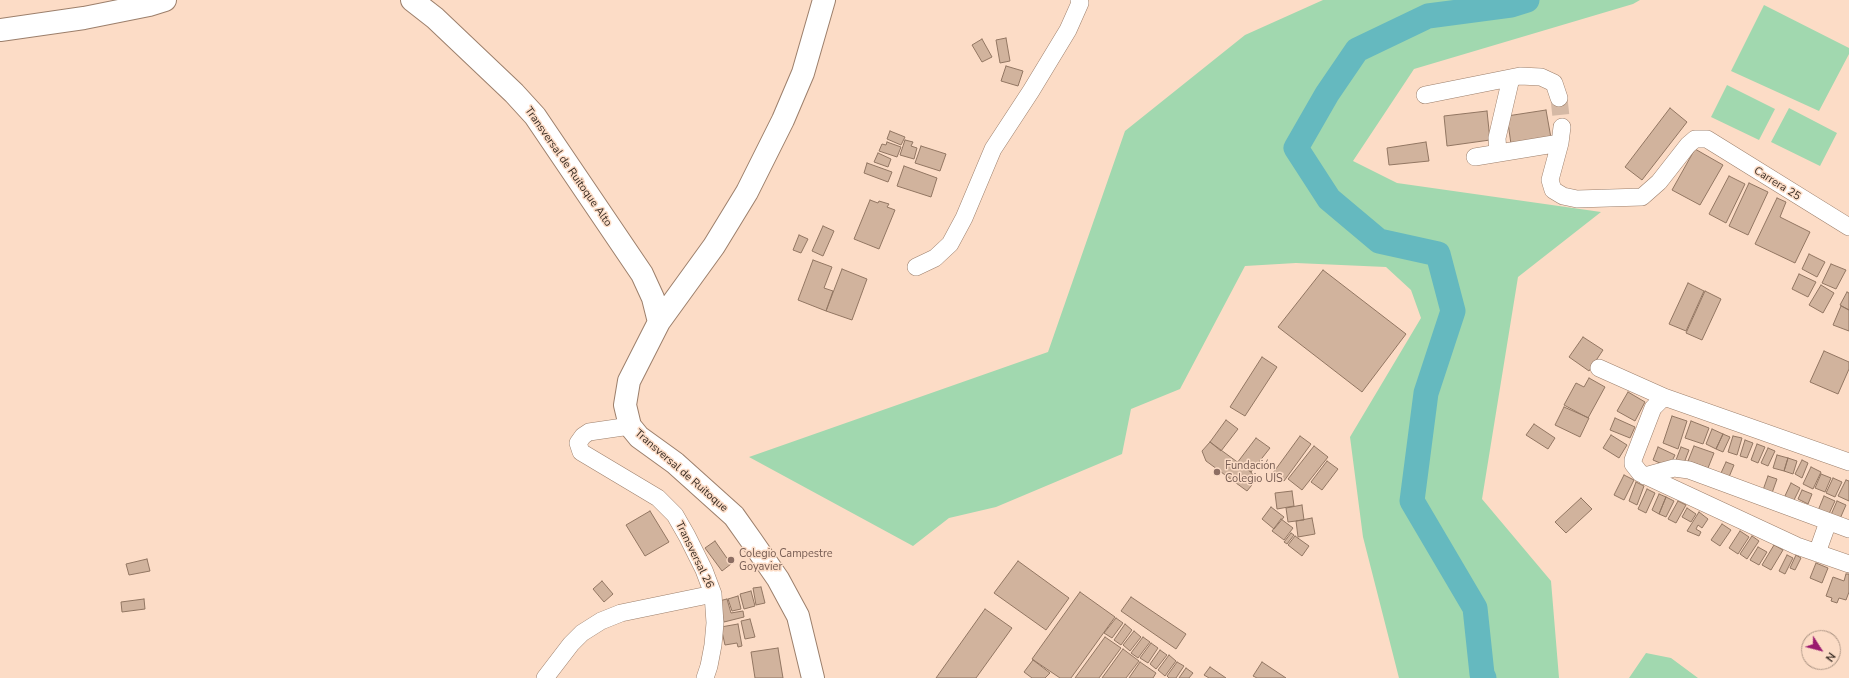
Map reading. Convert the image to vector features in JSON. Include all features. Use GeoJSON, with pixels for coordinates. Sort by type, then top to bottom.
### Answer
{"type":"FeatureCollection","features":[{"type":"Feature","properties":{"kind":"street"},"geometry":{"type":"LineString","coordinates":[[0,30],[84,18],[149,5],[165,0]]}},
{"type":"Feature","properties":{"kind":"street","name":"Transversal de Ruitoque Alto"},"geometry":{"type":"LineString","coordinates":[[412,0],[435,18],[497,77],[535,116],[642,274],[653,298],[659,322]]}},
{"type":"Feature","properties":{"kind":"street","name":"Transversal de Ruitoque"},"geometry":{"type":"LineString","coordinates":[[813,678],[798,616],[778,580],[734,516],[675,463],[639,437],[630,426],[625,405],[629,381],[659,322],[714,246],[747,192],[793,99],[803,73],[824,0]]}},
{"type":"Feature","properties":{"kind":"street"},"geometry":{"type":"LineString","coordinates":[[916,267],[935,258],[950,244],[964,218],[993,149],[1031,91],[1068,30],[1080,3],[1079,0]]}},
{"type":"Feature","properties":{"kind":"street"},"geometry":{"type":"LineString","coordinates":[[1425,95],[1520,76],[1541,77],[1554,83],[1559,98]]}},
{"type":"Feature","properties":{"kind":"street"},"geometry":{"type":"LineString","coordinates":[[1475,157],[1498,153],[1497,138],[1511,78]]}},
{"type":"Feature","properties":{"kind":"street","name":"Carrera 25"},"geometry":{"type":"LineString","coordinates":[[1498,153],[1561,135],[1550,180],[1553,190],[1563,196],[1577,198],[1642,197],[1659,182],[1688,145],[1695,139],[1707,139],[1849,227]]}},
{"type":"Feature","properties":{"kind":"street"},"geometry":{"type":"LineString","coordinates":[[1599,368],[1664,397],[1849,462]]}},
{"type":"Feature","properties":{"kind":"street"},"geometry":{"type":"LineString","coordinates":[[1664,397],[1653,408],[1633,460],[1633,464],[1640,473],[1797,546],[1849,564]]}},
{"type":"Feature","properties":{"kind":"street","name":"Transversal 26"},"geometry":{"type":"LineString","coordinates":[[630,426],[589,432],[583,436],[578,443],[581,452],[658,498],[675,515],[701,564],[713,594],[715,623],[713,645],[705,678]]}},
{"type":"Feature","properties":{"kind":"street"},"geometry":{"type":"LineString","coordinates":[[1646,476],[1674,468],[1689,470],[1849,529]]}},
{"type":"Feature","properties":{"kind":"street"},"geometry":{"type":"LineString","coordinates":[[1817,553],[1828,522]]}},
{"type":"Feature","properties":{"kind":"street"},"geometry":{"type":"LineString","coordinates":[[545,678],[571,644],[582,633],[621,612],[713,594]]}},
{"type":"Feature","properties":{"kind":"green space"},"geometry":{"type":"Polygon","coordinates":[[[1323,0],[1640,0],[1633,4],[1414,69],[1353,161],[1397,183],[1601,212],[1518,277],[1482,499],[1551,581],[1559,678],[1399,678],[1363,537],[1350,437],[1421,318],[1411,290],[1386,267],[1296,263],[1245,266],[1180,389],[1131,409],[1122,454],[996,507],[949,518],[913,546],[749,457],[1048,352],[1125,131],[1245,35],[1323,0]]]}},
{"type":"Feature","properties":{"kind":"green space"},"geometry":{"type":"Polygon","coordinates":[[[1764,5],[1849,48],[1849,54],[1819,111],[1731,71],[1764,5]]]}},
{"type":"Feature","properties":{"kind":"green space"},"geometry":{"type":"Polygon","coordinates":[[[1727,85],[1775,109],[1759,140],[1711,117],[1727,85]]]}},
{"type":"Feature","properties":{"kind":"green space"},"geometry":{"type":"Polygon","coordinates":[[[1789,108],[1837,133],[1820,166],[1771,142],[1789,108]]]}},
{"type":"Feature","properties":{"kind":"green space"},"geometry":{"type":"Polygon","coordinates":[[[1646,653],[1671,658],[1698,678],[1629,678],[1646,653]]]}},
{"type":"Feature","properties":{"kind":"building"},"geometry":{"type":"Polygon","coordinates":[[[1006,38],[1010,61],[1000,63],[996,40],[1006,38]]]}},
{"type":"Feature","properties":{"kind":"building"},"geometry":{"type":"Polygon","coordinates":[[[982,39],[992,57],[982,62],[972,45],[982,39]]]}},
{"type":"Feature","properties":{"kind":"building"},"geometry":{"type":"Polygon","coordinates":[[[1006,66],[1023,71],[1018,86],[1001,81],[1006,66]]]}},
{"type":"Feature","properties":{"kind":"building"},"geometry":{"type":"Polygon","coordinates":[[[1670,108],[1687,122],[1642,180],[1625,167],[1670,108]]]}},
{"type":"Feature","properties":{"kind":"building"},"geometry":{"type":"Polygon","coordinates":[[[1546,110],[1551,138],[1511,144],[1507,116],[1546,110]]]}},
{"type":"Feature","properties":{"kind":"building"},"geometry":{"type":"Polygon","coordinates":[[[1487,111],[1490,140],[1447,146],[1444,116],[1487,111]]]}},
{"type":"Feature","properties":{"kind":"building"},"geometry":{"type":"Polygon","coordinates":[[[890,131],[905,137],[901,145],[887,139],[890,131]]]}},
{"type":"Feature","properties":{"kind":"building"},"geometry":{"type":"Polygon","coordinates":[[[905,140],[913,142],[911,146],[917,148],[914,159],[900,155],[905,140]]]}},
{"type":"Feature","properties":{"kind":"building"},"geometry":{"type":"Polygon","coordinates":[[[887,142],[901,147],[897,157],[879,151],[882,144],[886,145],[887,142]]]}},
{"type":"Feature","properties":{"kind":"building"},"geometry":{"type":"Polygon","coordinates":[[[1426,142],[1429,161],[1389,165],[1387,148],[1426,142]]]}},
{"type":"Feature","properties":{"kind":"building"},"geometry":{"type":"Polygon","coordinates":[[[921,146],[946,154],[940,171],[915,163],[921,146]]]}},
{"type":"Feature","properties":{"kind":"building"},"geometry":{"type":"Polygon","coordinates":[[[1695,149],[1723,165],[1700,205],[1672,190],[1695,149]]]}},
{"type":"Feature","properties":{"kind":"building"},"geometry":{"type":"Polygon","coordinates":[[[878,153],[891,159],[888,167],[874,162],[878,153]]]}},
{"type":"Feature","properties":{"kind":"building"},"geometry":{"type":"Polygon","coordinates":[[[867,163],[892,172],[888,182],[864,173],[867,163]]]}},
{"type":"Feature","properties":{"kind":"building"},"geometry":{"type":"Polygon","coordinates":[[[904,166],[937,178],[931,197],[897,186],[904,166]]]}},
{"type":"Feature","properties":{"kind":"building"},"geometry":{"type":"Polygon","coordinates":[[[1729,176],[1745,184],[1726,223],[1709,214],[1729,176]]]}},
{"type":"Feature","properties":{"kind":"building"},"geometry":{"type":"Polygon","coordinates":[[[1749,183],[1768,192],[1748,235],[1729,226],[1749,183]]]}},
{"type":"Feature","properties":{"kind":"building"},"geometry":{"type":"Polygon","coordinates":[[[1777,198],[1786,202],[1780,217],[1810,232],[1795,263],[1755,244],[1777,198]]]}},
{"type":"Feature","properties":{"kind":"building"},"geometry":{"type":"Polygon","coordinates":[[[870,200],[878,203],[879,201],[889,204],[887,207],[895,210],[879,249],[854,239],[870,200]]]}},
{"type":"Feature","properties":{"kind":"building"},"geometry":{"type":"Polygon","coordinates":[[[823,226],[834,231],[823,256],[812,251],[823,226]]]}},
{"type":"Feature","properties":{"kind":"building"},"geometry":{"type":"Polygon","coordinates":[[[799,235],[808,239],[801,253],[793,250],[799,235]]]}},
{"type":"Feature","properties":{"kind":"building"},"geometry":{"type":"Polygon","coordinates":[[[1809,254],[1825,262],[1817,277],[1802,269],[1809,254]]]}},
{"type":"Feature","properties":{"kind":"building"},"geometry":{"type":"Polygon","coordinates":[[[813,260],[832,267],[824,288],[833,291],[826,311],[798,300],[813,260]]]}},
{"type":"Feature","properties":{"kind":"building"},"geometry":{"type":"Polygon","coordinates":[[[1831,264],[1846,270],[1836,289],[1822,283],[1831,264]]]}},
{"type":"Feature","properties":{"kind":"building"},"geometry":{"type":"Polygon","coordinates":[[[842,269],[867,279],[852,320],[826,311],[842,269]]]}},
{"type":"Feature","properties":{"kind":"building"},"geometry":{"type":"Polygon","coordinates":[[[1323,270],[1406,334],[1362,392],[1278,327],[1323,270]]]}},
{"type":"Feature","properties":{"kind":"building"},"geometry":{"type":"Polygon","coordinates":[[[1799,274],[1816,282],[1808,297],[1792,289],[1799,274]]]}},
{"type":"Feature","properties":{"kind":"building"},"geometry":{"type":"Polygon","coordinates":[[[1688,283],[1704,291],[1686,331],[1669,324],[1688,283]]]}},
{"type":"Feature","properties":{"kind":"building"},"geometry":{"type":"Polygon","coordinates":[[[1821,285],[1834,293],[1823,313],[1809,305],[1821,285]]]}},
{"type":"Feature","properties":{"kind":"building"},"geometry":{"type":"Polygon","coordinates":[[[1705,291],[1721,299],[1702,340],[1686,333],[1705,291]]]}},
{"type":"Feature","properties":{"kind":"building"},"geometry":{"type":"Polygon","coordinates":[[[1847,292],[1849,293],[1849,310],[1840,305],[1847,292]]]}},
{"type":"Feature","properties":{"kind":"building"},"geometry":{"type":"Polygon","coordinates":[[[1841,306],[1849,310],[1849,331],[1833,325],[1841,306]]]}},
{"type":"Feature","properties":{"kind":"building"},"geometry":{"type":"Polygon","coordinates":[[[1583,337],[1603,350],[1589,371],[1569,357],[1583,337]]]}},
{"type":"Feature","properties":{"kind":"building"},"geometry":{"type":"Polygon","coordinates":[[[1824,351],[1849,362],[1849,369],[1838,394],[1810,382],[1824,351]]]}},
{"type":"Feature","properties":{"kind":"building"},"geometry":{"type":"Polygon","coordinates":[[[1262,357],[1277,367],[1245,416],[1230,407],[1262,357]]]}},
{"type":"Feature","properties":{"kind":"building"},"geometry":{"type":"Polygon","coordinates":[[[1589,378],[1605,387],[1588,418],[1564,405],[1576,383],[1584,387],[1589,378]]]}},
{"type":"Feature","properties":{"kind":"building"},"geometry":{"type":"Polygon","coordinates":[[[1628,392],[1645,402],[1635,421],[1617,411],[1628,392]]]}},
{"type":"Feature","properties":{"kind":"building"},"geometry":{"type":"Polygon","coordinates":[[[1564,407],[1589,418],[1580,437],[1555,425],[1564,407]]]}},
{"type":"Feature","properties":{"kind":"building"},"geometry":{"type":"Polygon","coordinates":[[[1672,416],[1687,421],[1678,449],[1663,443],[1672,416]]]}},
{"type":"Feature","properties":{"kind":"building"},"geometry":{"type":"Polygon","coordinates":[[[1615,418],[1635,427],[1630,438],[1610,430],[1615,418]]]}},
{"type":"Feature","properties":{"kind":"building"},"geometry":{"type":"Polygon","coordinates":[[[1226,420],[1238,429],[1221,451],[1210,442],[1226,420]]]}},
{"type":"Feature","properties":{"kind":"building"},"geometry":{"type":"Polygon","coordinates":[[[1691,421],[1709,428],[1703,444],[1685,438],[1691,421]]]}},
{"type":"Feature","properties":{"kind":"building"},"geometry":{"type":"Polygon","coordinates":[[[1534,424],[1555,438],[1548,449],[1526,435],[1534,424]]]}},
{"type":"Feature","properties":{"kind":"building"},"geometry":{"type":"Polygon","coordinates":[[[1712,429],[1723,434],[1716,449],[1706,444],[1712,429]]]}},
{"type":"Feature","properties":{"kind":"building"},"geometry":{"type":"Polygon","coordinates":[[[1723,434],[1730,437],[1723,452],[1716,449],[1723,434]]]}},
{"type":"Feature","properties":{"kind":"building"},"geometry":{"type":"Polygon","coordinates":[[[1611,435],[1627,445],[1619,458],[1603,448],[1611,435]]]}},
{"type":"Feature","properties":{"kind":"building"},"geometry":{"type":"Polygon","coordinates":[[[1300,436],[1311,444],[1284,481],[1273,473],[1300,436]]]}},
{"type":"Feature","properties":{"kind":"building"},"geometry":{"type":"Polygon","coordinates":[[[1733,436],[1742,438],[1737,455],[1728,452],[1733,436]]]}},
{"type":"Feature","properties":{"kind":"building"},"geometry":{"type":"Polygon","coordinates":[[[1256,438],[1270,448],[1251,472],[1237,463],[1256,438]]]}},
{"type":"Feature","properties":{"kind":"building"},"geometry":{"type":"Polygon","coordinates":[[[1745,440],[1753,443],[1747,458],[1740,456],[1745,440]]]}},
{"type":"Feature","properties":{"kind":"building"},"geometry":{"type":"Polygon","coordinates":[[[1210,442],[1251,472],[1256,480],[1247,491],[1206,461],[1202,451],[1210,442]]]}},
{"type":"Feature","properties":{"kind":"building"},"geometry":{"type":"Polygon","coordinates":[[[1757,444],[1765,447],[1758,463],[1751,460],[1757,444]]]}},
{"type":"Feature","properties":{"kind":"building"},"geometry":{"type":"Polygon","coordinates":[[[1314,446],[1328,457],[1302,490],[1288,479],[1314,446]]]}},
{"type":"Feature","properties":{"kind":"building"},"geometry":{"type":"Polygon","coordinates":[[[1694,446],[1714,453],[1708,468],[1688,461],[1694,446]]]}},
{"type":"Feature","properties":{"kind":"building"},"geometry":{"type":"Polygon","coordinates":[[[1658,447],[1675,455],[1669,467],[1653,460],[1658,447]]]}},
{"type":"Feature","properties":{"kind":"building"},"geometry":{"type":"Polygon","coordinates":[[[1681,447],[1689,450],[1684,463],[1676,460],[1681,447]]]}},
{"type":"Feature","properties":{"kind":"building"},"geometry":{"type":"Polygon","coordinates":[[[1768,448],[1775,451],[1768,466],[1761,463],[1768,448]]]}},
{"type":"Feature","properties":{"kind":"building"},"geometry":{"type":"Polygon","coordinates":[[[1777,455],[1788,458],[1784,471],[1773,468],[1777,455]]]}},
{"type":"Feature","properties":{"kind":"building"},"geometry":{"type":"Polygon","coordinates":[[[1788,458],[1797,461],[1793,474],[1784,471],[1788,458]]]}},
{"type":"Feature","properties":{"kind":"building"},"geometry":{"type":"Polygon","coordinates":[[[1802,460],[1808,463],[1802,478],[1795,474],[1802,460]]]}},
{"type":"Feature","properties":{"kind":"building"},"geometry":{"type":"Polygon","coordinates":[[[1327,461],[1338,469],[1322,490],[1311,482],[1327,461]]]}},
{"type":"Feature","properties":{"kind":"building"},"geometry":{"type":"Polygon","coordinates":[[[1726,462],[1734,465],[1729,477],[1721,473],[1726,462]]]}},
{"type":"Feature","properties":{"kind":"building"},"geometry":{"type":"Polygon","coordinates":[[[1811,467],[1821,472],[1813,489],[1803,484],[1811,467]]]}},
{"type":"Feature","properties":{"kind":"building"},"geometry":{"type":"Polygon","coordinates":[[[1821,474],[1831,478],[1825,492],[1815,488],[1821,474]]]}},
{"type":"Feature","properties":{"kind":"building"},"geometry":{"type":"Polygon","coordinates":[[[1624,475],[1634,480],[1624,500],[1614,495],[1624,475]]]}},
{"type":"Feature","properties":{"kind":"building"},"geometry":{"type":"Polygon","coordinates":[[[1768,476],[1777,479],[1772,493],[1763,490],[1768,476]]]}},
{"type":"Feature","properties":{"kind":"building"},"geometry":{"type":"Polygon","coordinates":[[[1833,478],[1842,482],[1835,497],[1826,493],[1833,478]]]}},
{"type":"Feature","properties":{"kind":"building"},"geometry":{"type":"Polygon","coordinates":[[[1846,480],[1849,481],[1849,501],[1838,496],[1846,480]]]}},
{"type":"Feature","properties":{"kind":"building"},"geometry":{"type":"Polygon","coordinates":[[[1636,482],[1644,486],[1637,505],[1629,501],[1636,482]]]}},
{"type":"Feature","properties":{"kind":"building"},"geometry":{"type":"Polygon","coordinates":[[[1791,483],[1800,488],[1793,502],[1784,498],[1791,483]]]}},
{"type":"Feature","properties":{"kind":"building"},"geometry":{"type":"Polygon","coordinates":[[[1647,489],[1655,493],[1646,513],[1638,509],[1647,489]]]}},
{"type":"Feature","properties":{"kind":"building"},"geometry":{"type":"Polygon","coordinates":[[[1802,490],[1812,494],[1808,504],[1798,499],[1802,490]]]}},
{"type":"Feature","properties":{"kind":"building"},"geometry":{"type":"Polygon","coordinates":[[[1292,491],[1294,506],[1277,509],[1275,493],[1292,491]]]}},
{"type":"Feature","properties":{"kind":"building"},"geometry":{"type":"Polygon","coordinates":[[[1659,494],[1666,497],[1659,514],[1652,510],[1659,494]]]}},
{"type":"Feature","properties":{"kind":"building"},"geometry":{"type":"Polygon","coordinates":[[[1824,496],[1835,501],[1827,518],[1817,513],[1824,496]]]}},
{"type":"Feature","properties":{"kind":"building"},"geometry":{"type":"Polygon","coordinates":[[[1666,497],[1674,501],[1666,517],[1659,514],[1666,497]]]}},
{"type":"Feature","properties":{"kind":"building"},"geometry":{"type":"Polygon","coordinates":[[[1581,498],[1592,509],[1566,533],[1555,522],[1581,498]]]}},
{"type":"Feature","properties":{"kind":"building"},"geometry":{"type":"Polygon","coordinates":[[[1678,501],[1686,505],[1676,523],[1668,519],[1678,501]]]}},
{"type":"Feature","properties":{"kind":"building"},"geometry":{"type":"Polygon","coordinates":[[[1837,501],[1846,505],[1839,521],[1830,517],[1837,501]]]}},
{"type":"Feature","properties":{"kind":"building"},"geometry":{"type":"Polygon","coordinates":[[[1302,505],[1304,520],[1288,522],[1286,508],[1302,505]]]}},
{"type":"Feature","properties":{"kind":"building"},"geometry":{"type":"Polygon","coordinates":[[[1271,507],[1284,517],[1274,529],[1262,519],[1271,507]]]}},
{"type":"Feature","properties":{"kind":"building"},"geometry":{"type":"Polygon","coordinates":[[[1687,508],[1696,514],[1691,522],[1682,517],[1687,508]]]}},
{"type":"Feature","properties":{"kind":"building"},"geometry":{"type":"Polygon","coordinates":[[[650,511],[669,542],[645,556],[626,525],[650,511]]]}},
{"type":"Feature","properties":{"kind":"building"},"geometry":{"type":"Polygon","coordinates":[[[1699,512],[1708,519],[1702,528],[1698,525],[1696,529],[1701,532],[1699,536],[1687,531],[1699,512]]]}},
{"type":"Feature","properties":{"kind":"building"},"geometry":{"type":"Polygon","coordinates":[[[1312,518],[1315,534],[1298,537],[1296,521],[1312,518]]]}},
{"type":"Feature","properties":{"kind":"building"},"geometry":{"type":"Polygon","coordinates":[[[1281,519],[1293,528],[1284,540],[1272,531],[1281,519]]]}},
{"type":"Feature","properties":{"kind":"building"},"geometry":{"type":"Polygon","coordinates":[[[1722,524],[1731,530],[1720,546],[1711,540],[1722,524]]]}},
{"type":"Feature","properties":{"kind":"building"},"geometry":{"type":"Polygon","coordinates":[[[1740,531],[1749,537],[1738,554],[1729,548],[1740,531]]]}},
{"type":"Feature","properties":{"kind":"building"},"geometry":{"type":"Polygon","coordinates":[[[1291,533],[1294,535],[1287,544],[1284,542],[1291,533]]]}},
{"type":"Feature","properties":{"kind":"building"},"geometry":{"type":"Polygon","coordinates":[[[1295,536],[1309,546],[1302,556],[1288,545],[1295,536]]]}},
{"type":"Feature","properties":{"kind":"building"},"geometry":{"type":"Polygon","coordinates":[[[1752,536],[1759,541],[1747,559],[1740,554],[1752,536]]]}},
{"type":"Feature","properties":{"kind":"building"},"geometry":{"type":"Polygon","coordinates":[[[715,541],[731,564],[722,571],[705,548],[715,541]]]}},
{"type":"Feature","properties":{"kind":"building"},"geometry":{"type":"Polygon","coordinates":[[[1774,545],[1783,550],[1771,570],[1762,565],[1774,545]]]}},
{"type":"Feature","properties":{"kind":"building"},"geometry":{"type":"Polygon","coordinates":[[[1758,547],[1767,552],[1759,565],[1750,560],[1758,547]]]}},
{"type":"Feature","properties":{"kind":"building"},"geometry":{"type":"Polygon","coordinates":[[[1787,555],[1793,558],[1785,574],[1779,571],[1787,555]]]}},
{"type":"Feature","properties":{"kind":"building"},"geometry":{"type":"Polygon","coordinates":[[[1796,555],[1801,558],[1795,570],[1790,568],[1796,555]]]}},
{"type":"Feature","properties":{"kind":"building"},"geometry":{"type":"Polygon","coordinates":[[[147,559],[150,571],[129,575],[126,564],[147,559]]]}},
{"type":"Feature","properties":{"kind":"building"},"geometry":{"type":"Polygon","coordinates":[[[1018,561],[1069,598],[1046,630],[994,593],[1018,561]]]}},
{"type":"Feature","properties":{"kind":"building"},"geometry":{"type":"Polygon","coordinates":[[[1816,563],[1828,568],[1822,583],[1810,578],[1816,563]]]}},
{"type":"Feature","properties":{"kind":"building"},"geometry":{"type":"Polygon","coordinates":[[[1846,574],[1849,574],[1849,592],[1846,600],[1839,598],[1837,603],[1831,601],[1832,598],[1826,596],[1833,577],[1844,581],[1846,574]]]}},
{"type":"Feature","properties":{"kind":"building"},"geometry":{"type":"Polygon","coordinates":[[[602,581],[613,594],[604,602],[593,589],[602,581]]]}},
{"type":"Feature","properties":{"kind":"building"},"geometry":{"type":"Polygon","coordinates":[[[761,587],[765,603],[756,605],[753,588],[761,587]]]}},
{"type":"Feature","properties":{"kind":"building"},"geometry":{"type":"Polygon","coordinates":[[[751,591],[755,606],[744,609],[740,594],[751,591]]]}},
{"type":"Feature","properties":{"kind":"building"},"geometry":{"type":"Polygon","coordinates":[[[1080,592],[1115,617],[1071,678],[1060,678],[1032,659],[1080,592]]]}},
{"type":"Feature","properties":{"kind":"building"},"geometry":{"type":"Polygon","coordinates":[[[738,596],[741,609],[732,611],[728,599],[738,596]]]}},
{"type":"Feature","properties":{"kind":"building"},"geometry":{"type":"Polygon","coordinates":[[[1131,597],[1186,634],[1176,649],[1121,611],[1131,597]]]}},
{"type":"Feature","properties":{"kind":"building"},"geometry":{"type":"Polygon","coordinates":[[[144,599],[145,609],[122,612],[121,602],[144,599]]]}},
{"type":"Feature","properties":{"kind":"building"},"geometry":{"type":"Polygon","coordinates":[[[727,599],[731,613],[743,611],[744,617],[724,622],[719,601],[727,599]]]}},
{"type":"Feature","properties":{"kind":"building"},"geometry":{"type":"Polygon","coordinates":[[[985,609],[1012,628],[976,678],[936,678],[985,609]]]}},
{"type":"Feature","properties":{"kind":"building"},"geometry":{"type":"Polygon","coordinates":[[[1116,618],[1123,623],[1112,638],[1104,633],[1116,618]]]}},
{"type":"Feature","properties":{"kind":"building"},"geometry":{"type":"Polygon","coordinates":[[[750,619],[755,637],[745,639],[741,621],[750,619]]]}},
{"type":"Feature","properties":{"kind":"building"},"geometry":{"type":"Polygon","coordinates":[[[738,624],[742,646],[738,647],[737,643],[725,645],[721,627],[738,624]]]}},
{"type":"Feature","properties":{"kind":"building"},"geometry":{"type":"Polygon","coordinates":[[[1125,624],[1132,630],[1121,645],[1114,640],[1125,624]]]}},
{"type":"Feature","properties":{"kind":"building"},"geometry":{"type":"Polygon","coordinates":[[[1134,631],[1141,637],[1130,651],[1123,645],[1134,631]]]}},
{"type":"Feature","properties":{"kind":"building"},"geometry":{"type":"Polygon","coordinates":[[[1105,637],[1121,648],[1099,678],[1075,678],[1105,637]]]}},
{"type":"Feature","properties":{"kind":"building"},"geometry":{"type":"Polygon","coordinates":[[[1143,637],[1150,642],[1138,658],[1131,653],[1143,637]]]}},
{"type":"Feature","properties":{"kind":"building"},"geometry":{"type":"Polygon","coordinates":[[[1151,643],[1158,648],[1148,663],[1140,658],[1151,643]]]}},
{"type":"Feature","properties":{"kind":"building"},"geometry":{"type":"Polygon","coordinates":[[[778,648],[783,678],[755,678],[751,652],[778,648]]]}},
{"type":"Feature","properties":{"kind":"building"},"geometry":{"type":"Polygon","coordinates":[[[1123,649],[1139,661],[1126,678],[1102,678],[1123,649]]]}},
{"type":"Feature","properties":{"kind":"building"},"geometry":{"type":"Polygon","coordinates":[[[1160,650],[1167,655],[1156,669],[1150,664],[1160,650]]]}},
{"type":"Feature","properties":{"kind":"building"},"geometry":{"type":"Polygon","coordinates":[[[1169,655],[1176,661],[1165,676],[1158,670],[1169,655]]]}},
{"type":"Feature","properties":{"kind":"building"},"geometry":{"type":"Polygon","coordinates":[[[1033,660],[1050,673],[1045,678],[1032,678],[1024,672],[1033,660]]]}},
{"type":"Feature","properties":{"kind":"building"},"geometry":{"type":"Polygon","coordinates":[[[1140,662],[1156,673],[1153,678],[1129,678],[1140,662]]]}},
{"type":"Feature","properties":{"kind":"building"},"geometry":{"type":"Polygon","coordinates":[[[1177,662],[1184,666],[1176,678],[1169,678],[1167,676],[1177,662]]]}},
{"type":"Feature","properties":{"kind":"building"},"geometry":{"type":"Polygon","coordinates":[[[1262,662],[1286,678],[1257,678],[1253,676],[1262,662]]]}},
{"type":"Feature","properties":{"kind":"building"},"geometry":{"type":"Polygon","coordinates":[[[1210,667],[1226,678],[1209,678],[1204,675],[1210,667]]]}},
{"type":"Feature","properties":{"kind":"building"},"geometry":{"type":"Polygon","coordinates":[[[1186,668],[1193,673],[1189,678],[1179,678],[1186,668]]]}},
{"type":"Feature","properties":{"kind":"waterway"},"geometry":{"type":"LineString","coordinates":[[1484,678],[1482,674],[1475,608],[1412,501],[1426,393],[1453,311],[1438,254],[1379,241],[1329,199],[1296,148],[1327,94],[1357,50],[1428,16],[1511,5],[1527,0]]}},
{"type":"Feature","properties":{"kind":"tunnel"},"geometry":{"type":"LineString","coordinates":[[1559,98],[1562,127]]}},
{"type":"Feature","properties":{"kind":"place","name":"Fundación Colegio UIS"},"geometry":{"type":"Point","coordinates":[1217,472]}},
{"type":"Feature","properties":{"kind":"place","name":"Colegio Campestre Goyavier"},"geometry":{"type":"Point","coordinates":[731,560]}}]}
